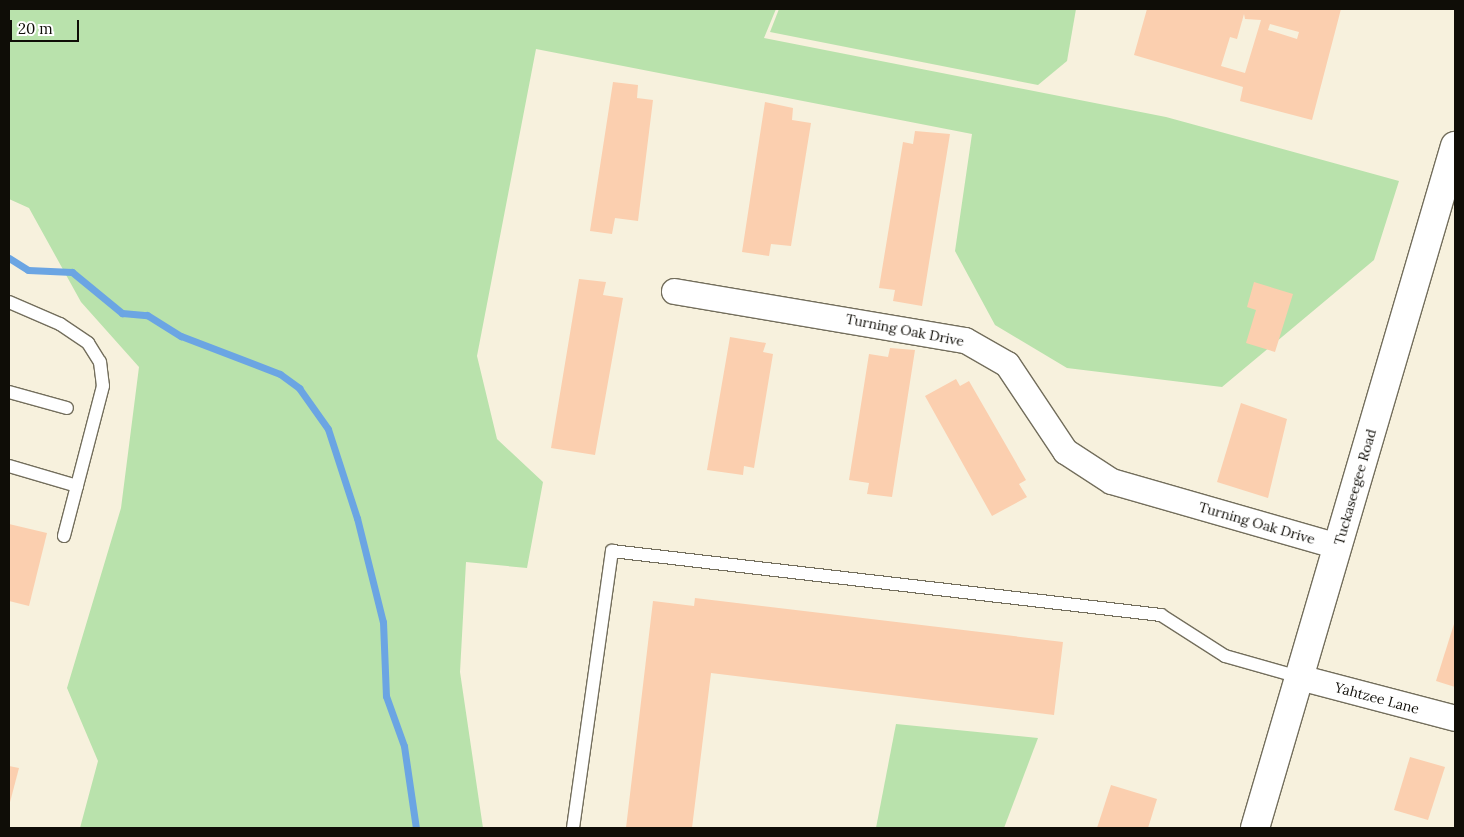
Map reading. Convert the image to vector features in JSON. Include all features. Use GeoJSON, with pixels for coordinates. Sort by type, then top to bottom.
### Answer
{"type":"FeatureCollection","features":[{"type":"Feature","properties":{"kind":"street","name":"Tuckaseegee Road"},"geometry":{"type":"LineString","coordinates":[[1254,828],[1455,146]]}},
{"type":"Feature","properties":{"kind":"street","name":"Turning Oak Drive"},"geometry":{"type":"LineString","coordinates":[[674,291],[965,340],[1006,364],[1065,451],[1112,480],[1338,546]]}},
{"type":"Feature","properties":{"kind":"street","name":"Yahtzee Lane"},"geometry":{"type":"LineString","coordinates":[[1299,677],[1455,718]]}},
{"type":"Feature","properties":{"kind":"lane"},"geometry":{"type":"LineString","coordinates":[[9,302],[60,324],[88,344],[100,362],[103,386],[64,536]]}},
{"type":"Feature","properties":{"kind":"lane"},"geometry":{"type":"LineString","coordinates":[[9,392],[67,408]]}},
{"type":"Feature","properties":{"kind":"lane"},"geometry":{"type":"LineString","coordinates":[[9,466],[77,486]]}},
{"type":"Feature","properties":{"kind":"lane"},"geometry":{"type":"LineString","coordinates":[[573,828],[612,551],[1161,615],[1225,656],[1299,677]]}},
{"type":"Feature","properties":{"kind":"green space"},"geometry":{"type":"Polygon","coordinates":[[[9,9],[776,9],[764,38],[1166,117],[1399,181],[1374,260],[1222,387],[1067,368],[995,325],[955,251],[972,134],[536,49],[477,356],[497,439],[543,482],[527,568],[466,562],[460,672],[483,828],[80,828],[98,761],[67,688],[121,508],[139,367],[81,302],[29,208],[9,199],[9,9]]]}},
{"type":"Feature","properties":{"kind":"green space"},"geometry":{"type":"Polygon","coordinates":[[[779,9],[1076,9],[1067,61],[1038,85],[770,32],[779,9]]]}},
{"type":"Feature","properties":{"kind":"green space"},"geometry":{"type":"Polygon","coordinates":[[[896,724],[1038,738],[1004,828],[876,828],[896,724]]]}},
{"type":"Feature","properties":{"kind":"building"},"geometry":{"type":"Polygon","coordinates":[[[1147,9],[1341,9],[1312,120],[1240,101],[1243,87],[1134,55],[1147,9]],[[1244,14],[1237,39],[1230,37],[1221,66],[1245,73],[1261,20],[1245,19],[1244,14]],[[1270,24],[1268,30],[1297,39],[1299,32],[1270,24]]]}},
{"type":"Feature","properties":{"kind":"building"},"geometry":{"type":"Polygon","coordinates":[[[613,82],[638,85],[637,98],[653,100],[638,221],[615,218],[612,234],[590,231],[613,82]]]}},
{"type":"Feature","properties":{"kind":"building"},"geometry":{"type":"Polygon","coordinates":[[[765,102],[793,108],[792,120],[811,123],[791,246],[771,244],[769,256],[742,252],[765,102]]]}},
{"type":"Feature","properties":{"kind":"building"},"geometry":{"type":"Polygon","coordinates":[[[915,131],[950,134],[922,306],[893,301],[895,290],[879,288],[903,142],[913,144],[915,131]]]}},
{"type":"Feature","properties":{"kind":"building"},"geometry":{"type":"Polygon","coordinates":[[[579,279],[606,282],[603,295],[623,298],[595,455],[551,448],[579,279]]]}},
{"type":"Feature","properties":{"kind":"building"},"geometry":{"type":"Polygon","coordinates":[[[1254,282],[1293,294],[1275,352],[1246,343],[1256,310],[1247,307],[1254,282]]]}},
{"type":"Feature","properties":{"kind":"building"},"geometry":{"type":"Polygon","coordinates":[[[730,337],[766,343],[763,352],[773,354],[754,468],[744,466],[743,475],[707,470],[730,337]]]}},
{"type":"Feature","properties":{"kind":"building"},"geometry":{"type":"Polygon","coordinates":[[[890,348],[915,350],[892,497],[867,494],[869,483],[849,480],[869,354],[888,357],[890,348]]]}},
{"type":"Feature","properties":{"kind":"building"},"geometry":{"type":"Polygon","coordinates":[[[956,379],[960,386],[969,381],[1026,480],[1019,484],[1027,497],[992,516],[925,396],[956,379]]]}},
{"type":"Feature","properties":{"kind":"building"},"geometry":{"type":"Polygon","coordinates":[[[1241,403],[1287,419],[1268,498],[1217,482],[1241,403]]]}},
{"type":"Feature","properties":{"kind":"building"},"geometry":{"type":"Polygon","coordinates":[[[9,524],[47,533],[29,606],[9,601],[9,524]]]}},
{"type":"Feature","properties":{"kind":"building"},"geometry":{"type":"Polygon","coordinates":[[[695,598],[1063,642],[1054,715],[711,673],[692,828],[626,828],[653,601],[694,606],[695,598]]]}},
{"type":"Feature","properties":{"kind":"building"},"geometry":{"type":"Polygon","coordinates":[[[1455,624],[1455,687],[1436,681],[1455,624]]]}},
{"type":"Feature","properties":{"kind":"building"},"geometry":{"type":"Polygon","coordinates":[[[1410,757],[1445,767],[1428,820],[1394,810],[1410,757]]]}},
{"type":"Feature","properties":{"kind":"building"},"geometry":{"type":"Polygon","coordinates":[[[9,766],[19,768],[9,806],[9,766]]]}},
{"type":"Feature","properties":{"kind":"building"},"geometry":{"type":"Polygon","coordinates":[[[1111,785],[1157,799],[1148,828],[1097,828],[1111,785]]]}},
{"type":"Feature","properties":{"kind":"waterway"},"geometry":{"type":"LineString","coordinates":[[9,258],[28,270],[72,272],[122,313],[147,315],[181,336],[280,374],[299,388],[328,429],[357,518],[383,622],[386,696],[404,746],[416,828]]}}]}
